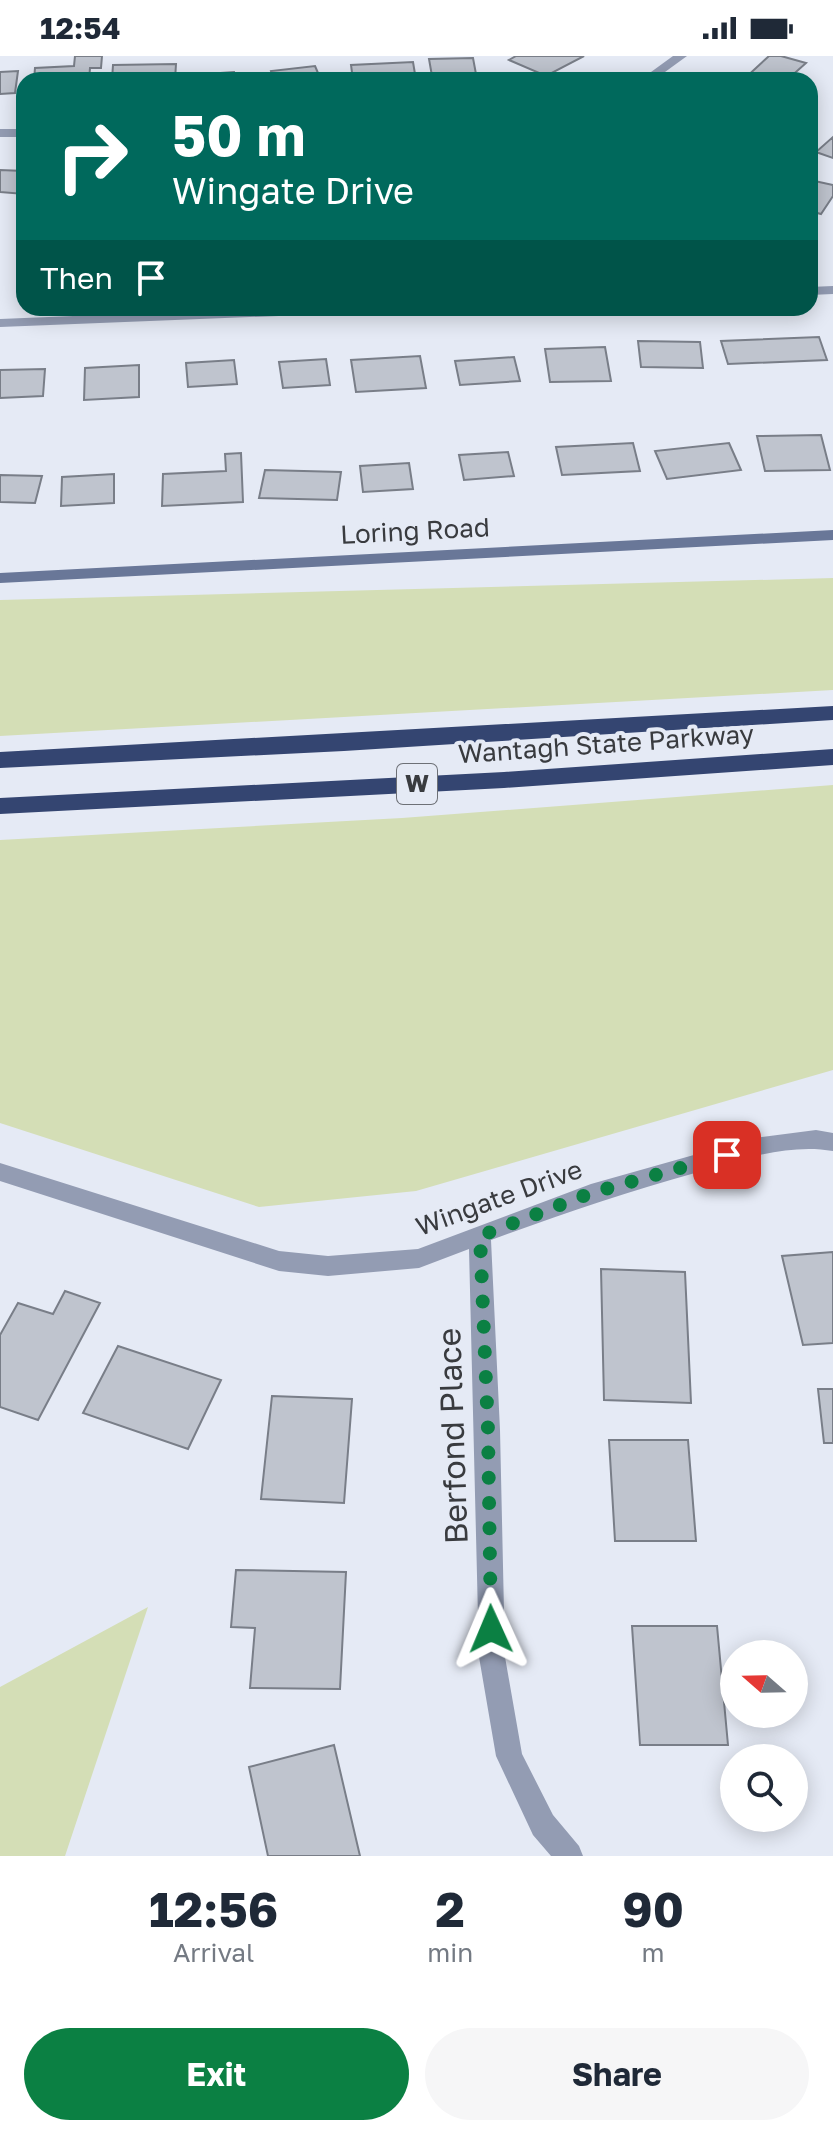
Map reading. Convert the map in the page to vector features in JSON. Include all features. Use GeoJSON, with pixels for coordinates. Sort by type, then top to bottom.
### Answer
{"type":"FeatureCollection","features":[{"type":"Feature","properties":{"kind":"highway","name":"Wantagh State Parkway"},"geometry":{"type":"LineString","coordinates":[[0,760],[360,743],[833,713]]}},
{"type":"Feature","properties":{"kind":"highway","name":"Wantagh State Parkway"},"geometry":{"type":"LineString","coordinates":[[0,806],[504,780],[833,757]]}},
{"type":"Feature","properties":{"kind":"street"},"geometry":{"type":"LineString","coordinates":[[658,72],[681,56]]}},
{"type":"Feature","properties":{"kind":"street"},"geometry":{"type":"LineString","coordinates":[[0,323],[176,316]]}},
{"type":"Feature","properties":{"kind":"street","name":"Loring Road"},"geometry":{"type":"LineString","coordinates":[[0,578],[833,535]]}},
{"type":"Feature","properties":{"kind":"street","name":"Wingate Drive"},"geometry":{"type":"LineString","coordinates":[[0,1172],[279,1261],[328,1266],[419,1258],[591,1193],[754,1147],[816,1139],[833,1142]]}},
{"type":"Feature","properties":{"kind":"street","name":"Berfond Place"},"geometry":{"type":"LineString","coordinates":[[480,1236],[488,1430],[492,1657],[509,1756],[543,1825],[569,1856]]}},
{"type":"Feature","properties":{"kind":"green space"},"geometry":{"type":"Polygon","coordinates":[[[833,578],[833,690],[0,736],[0,600],[833,578]]]}},
{"type":"Feature","properties":{"kind":"green space"},"geometry":{"type":"Polygon","coordinates":[[[833,785],[833,1070],[416,1191],[259,1207],[0,1123],[0,840],[402,818],[833,785]]]}},
{"type":"Feature","properties":{"kind":"green space"},"geometry":{"type":"Polygon","coordinates":[[[148,1607],[65,1856],[0,1856],[0,1687],[148,1607]]]}},
{"type":"Feature","properties":{"kind":"building"},"geometry":{"type":"Polygon","coordinates":[[[75,56],[102,56],[101,68],[90,68],[90,72],[35,72],[35,68],[74,66],[75,56]]]}},
{"type":"Feature","properties":{"kind":"building"},"geometry":{"type":"Polygon","coordinates":[[[516,56],[584,56],[554,72],[537,72],[509,60],[516,56]]]}},
{"type":"Feature","properties":{"kind":"building"},"geometry":{"type":"Polygon","coordinates":[[[769,56],[806,63],[796,72],[752,72],[769,56]]]}},
{"type":"Feature","properties":{"kind":"building"},"geometry":{"type":"Polygon","coordinates":[[[473,58],[476,72],[431,72],[429,59],[473,58]]]}},
{"type":"Feature","properties":{"kind":"building"},"geometry":{"type":"Polygon","coordinates":[[[413,62],[415,72],[352,72],[351,65],[413,62]]]}},
{"type":"Feature","properties":{"kind":"building"},"geometry":{"type":"Polygon","coordinates":[[[176,64],[176,72],[113,72],[113,65],[176,64]]]}},
{"type":"Feature","properties":{"kind":"building"},"geometry":{"type":"Polygon","coordinates":[[[315,66],[318,72],[271,72],[315,66]]]}},
{"type":"Feature","properties":{"kind":"building"},"geometry":{"type":"Polygon","coordinates":[[[18,71],[15,93],[0,94],[0,72],[18,71]]]}},
{"type":"Feature","properties":{"kind":"building"},"geometry":{"type":"Polygon","coordinates":[[[833,137],[833,158],[818,150],[833,137]]]}},
{"type":"Feature","properties":{"kind":"building"},"geometry":{"type":"Polygon","coordinates":[[[0,170],[16,171],[16,193],[0,192],[0,170]]]}},
{"type":"Feature","properties":{"kind":"building"},"geometry":{"type":"Polygon","coordinates":[[[818,182],[833,185],[833,196],[821,214],[818,213],[818,182]]]}},
{"type":"Feature","properties":{"kind":"building"},"geometry":{"type":"Polygon","coordinates":[[[819,337],[827,360],[728,364],[721,341],[819,337]]]}},
{"type":"Feature","properties":{"kind":"building"},"geometry":{"type":"Polygon","coordinates":[[[638,341],[700,342],[703,368],[641,367],[638,341]]]}},
{"type":"Feature","properties":{"kind":"building"},"geometry":{"type":"Polygon","coordinates":[[[605,347],[611,381],[550,382],[545,349],[605,347]]]}},
{"type":"Feature","properties":{"kind":"building"},"geometry":{"type":"Polygon","coordinates":[[[420,356],[426,388],[356,392],[351,360],[420,356]]]}},
{"type":"Feature","properties":{"kind":"building"},"geometry":{"type":"Polygon","coordinates":[[[514,357],[520,381],[460,385],[455,361],[514,357]]]}},
{"type":"Feature","properties":{"kind":"building"},"geometry":{"type":"Polygon","coordinates":[[[326,359],[330,385],[283,388],[279,362],[326,359]]]}},
{"type":"Feature","properties":{"kind":"building"},"geometry":{"type":"Polygon","coordinates":[[[234,360],[237,384],[188,387],[186,363],[234,360]]]}},
{"type":"Feature","properties":{"kind":"building"},"geometry":{"type":"Polygon","coordinates":[[[139,365],[139,397],[84,400],[85,368],[139,365]]]}},
{"type":"Feature","properties":{"kind":"building"},"geometry":{"type":"Polygon","coordinates":[[[45,369],[43,396],[0,398],[0,370],[45,369]]]}},
{"type":"Feature","properties":{"kind":"building"},"geometry":{"type":"Polygon","coordinates":[[[821,435],[830,470],[765,471],[757,436],[821,435]]]}},
{"type":"Feature","properties":{"kind":"building"},"geometry":{"type":"Polygon","coordinates":[[[633,443],[640,471],[562,475],[556,447],[633,443]]]}},
{"type":"Feature","properties":{"kind":"building"},"geometry":{"type":"Polygon","coordinates":[[[729,443],[741,470],[667,479],[655,451],[729,443]]]}},
{"type":"Feature","properties":{"kind":"building"},"geometry":{"type":"Polygon","coordinates":[[[508,452],[514,476],[464,480],[459,455],[508,452]]]}},
{"type":"Feature","properties":{"kind":"building"},"geometry":{"type":"Polygon","coordinates":[[[241,453],[243,502],[162,506],[163,474],[226,471],[225,454],[241,453]]]}},
{"type":"Feature","properties":{"kind":"building"},"geometry":{"type":"Polygon","coordinates":[[[409,463],[413,489],[363,492],[360,466],[409,463]]]}},
{"type":"Feature","properties":{"kind":"building"},"geometry":{"type":"Polygon","coordinates":[[[265,470],[341,472],[337,500],[259,498],[265,470]]]}},
{"type":"Feature","properties":{"kind":"building"},"geometry":{"type":"Polygon","coordinates":[[[114,474],[114,503],[61,506],[62,477],[114,474]]]}},
{"type":"Feature","properties":{"kind":"building"},"geometry":{"type":"Polygon","coordinates":[[[0,475],[42,476],[35,503],[0,502],[0,475]]]}},
{"type":"Feature","properties":{"kind":"building"},"geometry":{"type":"Polygon","coordinates":[[[833,1252],[833,1343],[803,1345],[782,1256],[833,1252]]]}},
{"type":"Feature","properties":{"kind":"building"},"geometry":{"type":"Polygon","coordinates":[[[601,1269],[685,1272],[691,1403],[604,1400],[601,1269]]]}},
{"type":"Feature","properties":{"kind":"building"},"geometry":{"type":"Polygon","coordinates":[[[65,1291],[100,1303],[38,1420],[0,1407],[0,1335],[18,1303],[53,1314],[65,1291]]]}},
{"type":"Feature","properties":{"kind":"building"},"geometry":{"type":"Polygon","coordinates":[[[118,1346],[221,1380],[188,1449],[83,1413],[118,1346]]]}},
{"type":"Feature","properties":{"kind":"building"},"geometry":{"type":"Polygon","coordinates":[[[818,1389],[833,1389],[833,1443],[824,1443],[818,1389]]]}},
{"type":"Feature","properties":{"kind":"building"},"geometry":{"type":"Polygon","coordinates":[[[272,1396],[352,1399],[344,1503],[261,1499],[272,1396]]]}},
{"type":"Feature","properties":{"kind":"building"},"geometry":{"type":"Polygon","coordinates":[[[609,1440],[688,1440],[696,1541],[615,1541],[609,1440]]]}},
{"type":"Feature","properties":{"kind":"building"},"geometry":{"type":"Polygon","coordinates":[[[236,1570],[346,1572],[340,1689],[250,1688],[255,1628],[231,1627],[236,1570]]]}},
{"type":"Feature","properties":{"kind":"building"},"geometry":{"type":"Polygon","coordinates":[[[632,1626],[717,1626],[720,1728],[726,1728],[728,1744],[640,1745],[632,1626]]]}},
{"type":"Feature","properties":{"kind":"building"},"geometry":{"type":"Polygon","coordinates":[[[334,1745],[360,1856],[268,1856],[249,1767],[334,1745]]]}},
{"type":"Feature","properties":{"kind":"route"},"geometry":{"type":"LineString","coordinates":[[491,1629],[488,1430],[480,1236],[591,1193],[727,1155]]}}]}
